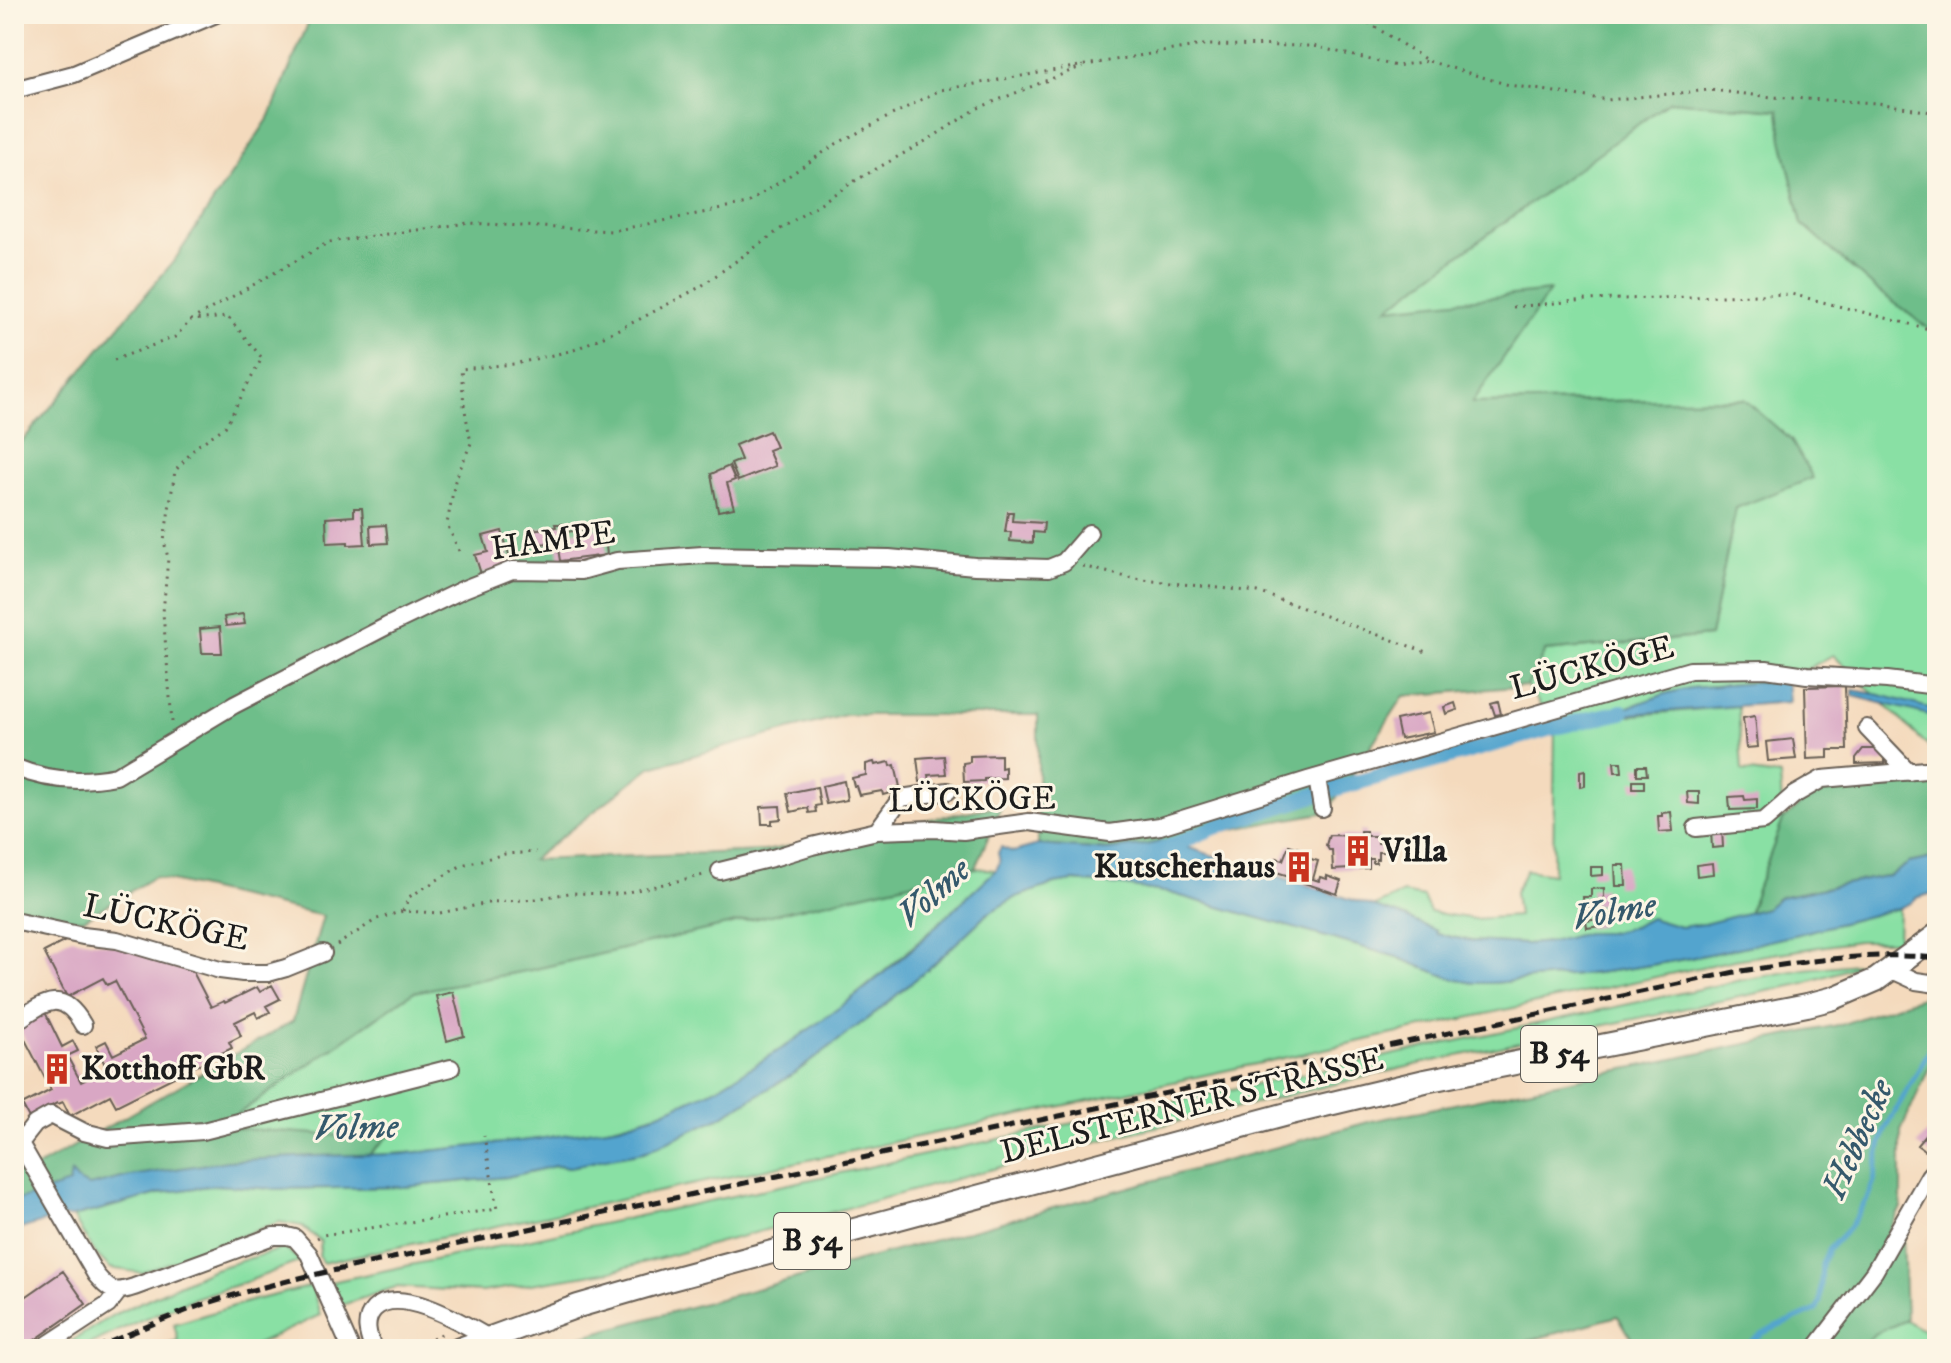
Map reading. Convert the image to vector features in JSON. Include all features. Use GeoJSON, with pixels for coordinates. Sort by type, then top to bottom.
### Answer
{"type":"FeatureCollection","features":[{"type":"Feature","properties":{"kind":"main road","name":"DELSTERNER STRASSE"},"geometry":{"type":"LineString","coordinates":[[460,1349],[578,1306],[664,1281],[1264,1120],[1425,1081],[1834,998],[1892,970],[1937,935]]}},
{"type":"Feature","properties":{"kind":"street"},"geometry":{"type":"LineString","coordinates":[[14,90],[74,74],[216,14]]}},
{"type":"Feature","properties":{"kind":"street"},"geometry":{"type":"LineString","coordinates":[[1064,562],[1089,533]]}},
{"type":"Feature","properties":{"kind":"street","name":"HAMPE"},"geometry":{"type":"LineString","coordinates":[[14,767],[65,781],[95,781],[116,776],[234,705],[387,626],[512,570],[581,571],[617,561],[703,555],[889,558],[975,566],[1049,568],[1064,562]]}},
{"type":"Feature","properties":{"kind":"street","name":"LÜCKÖGE"},"geometry":{"type":"LineString","coordinates":[[720,871],[877,831],[963,831],[1029,822],[1110,833],[1160,826],[1690,670],[1766,669],[1937,686]]}},
{"type":"Feature","properties":{"kind":"street"},"geometry":{"type":"LineString","coordinates":[[1867,728],[1909,772]]}},
{"type":"Feature","properties":{"kind":"street"},"geometry":{"type":"LineString","coordinates":[[1696,828],[1764,821],[1794,795],[1822,779],[1937,769]]}},
{"type":"Feature","properties":{"kind":"street"},"geometry":{"type":"LineString","coordinates":[[1317,778],[1322,808]]}},
{"type":"Feature","properties":{"kind":"street"},"geometry":{"type":"LineString","coordinates":[[877,831],[901,798],[948,791]]}},
{"type":"Feature","properties":{"kind":"street","name":"LÜCKÖGE"},"geometry":{"type":"LineString","coordinates":[[14,921],[117,940],[220,970],[243,973],[268,973],[323,953]]}},
{"type":"Feature","properties":{"kind":"street"},"geometry":{"type":"LineString","coordinates":[[1892,970],[1916,981],[1937,984]]}},
{"type":"Feature","properties":{"kind":"street"},"geometry":{"type":"LineString","coordinates":[[14,1023],[52,1001],[69,1007],[83,1025]]}},
{"type":"Feature","properties":{"kind":"street"},"geometry":{"type":"LineString","coordinates":[[118,1292],[96,1275],[17,1138],[35,1124],[51,1115],[84,1132],[108,1138],[203,1131],[451,1068]]}},
{"type":"Feature","properties":{"kind":"street"},"geometry":{"type":"LineString","coordinates":[[1815,1349],[1874,1272],[1937,1167]]}},
{"type":"Feature","properties":{"kind":"street"},"geometry":{"type":"LineString","coordinates":[[41,1349],[108,1305],[118,1292],[273,1236],[287,1236],[295,1238],[309,1254],[351,1349]]}},
{"type":"Feature","properties":{"kind":"street"},"geometry":{"type":"LineString","coordinates":[[373,1349],[366,1327],[372,1311],[380,1304],[398,1300],[422,1305],[489,1338]]}},
{"type":"Feature","properties":{"kind":"path"},"geometry":{"type":"LineString","coordinates":[[1355,14],[1428,61],[1509,85],[1607,100],[1710,90],[1878,103],[1937,113]]}},
{"type":"Feature","properties":{"kind":"path"},"geometry":{"type":"LineString","coordinates":[[114,360],[175,337],[191,320],[329,242],[468,223],[612,231],[747,204],[836,144],[940,90],[1202,45],[1313,46],[1396,66],[1428,61]]}},
{"type":"Feature","properties":{"kind":"path"},"geometry":{"type":"LineString","coordinates":[[459,551],[447,524],[455,481],[471,443],[461,369],[514,364],[574,350],[638,320],[700,287],[853,182],[978,108],[1090,63]]}},
{"type":"Feature","properties":{"kind":"path"},"geometry":{"type":"LineString","coordinates":[[1513,307],[1587,300],[1791,294],[1937,331]]}},
{"type":"Feature","properties":{"kind":"path"},"geometry":{"type":"LineString","coordinates":[[174,741],[163,613],[168,558],[164,541],[175,471],[197,446],[225,427],[262,358],[228,317],[191,320]]}},
{"type":"Feature","properties":{"kind":"path"},"geometry":{"type":"LineString","coordinates":[[1064,562],[1134,579],[1258,592],[1429,653]]}},
{"type":"Feature","properties":{"kind":"path"},"geometry":{"type":"LineString","coordinates":[[403,911],[409,897],[462,865],[505,854],[536,852]]}},
{"type":"Feature","properties":{"kind":"path"},"geometry":{"type":"LineString","coordinates":[[323,953],[377,919],[403,911],[440,913],[493,902],[569,893],[619,894],[720,871]]}},
{"type":"Feature","properties":{"kind":"path"},"geometry":{"type":"LineString","coordinates":[[302,1245],[323,1235],[497,1209],[484,1136]]}},
{"type":"Feature","properties":{"kind":"green space"},"geometry":{"type":"Polygon","coordinates":[[[312,14],[1937,14],[1937,335],[1876,289],[1802,224],[1782,139],[1779,110],[1670,101],[1387,308],[1550,291],[1472,403],[1744,399],[1791,440],[1813,478],[1736,508],[1710,636],[1545,651],[1527,686],[1404,696],[1327,812],[1140,846],[1106,850],[1038,845],[1038,715],[845,715],[651,767],[532,860],[765,851],[1002,805],[975,868],[531,970],[413,992],[219,1127],[358,1137],[379,1122],[395,1130],[369,1155],[231,1161],[14,1205],[14,1147],[30,1171],[293,1021],[323,916],[154,877],[84,919],[22,919],[14,909],[14,448],[174,261],[270,116],[312,14]]]}},
{"type":"Feature","properties":{"kind":"green space"},"geometry":{"type":"Polygon","coordinates":[[[1669,101],[1779,110],[1782,139],[1802,224],[1876,289],[1937,335],[1937,758],[1833,655],[1787,680],[1690,688],[1668,693],[1607,715],[1738,706],[1742,771],[1780,776],[1783,820],[1748,914],[1680,927],[1650,918],[1633,927],[1607,934],[1586,933],[1551,942],[1526,944],[1472,941],[1437,934],[1397,914],[1373,907],[1403,893],[1423,897],[1430,912],[1474,919],[1518,916],[1515,892],[1526,870],[1553,874],[1555,727],[1527,686],[1545,651],[1710,636],[1736,508],[1744,399],[1471,403],[1549,292],[1386,309],[1669,101]]]}},
{"type":"Feature","properties":{"kind":"green space"},"geometry":{"type":"Polygon","coordinates":[[[1937,780],[1937,857],[1909,863],[1890,876],[1780,897],[1766,908],[1748,914],[1783,820],[1819,788],[1937,780]]]}},
{"type":"Feature","properties":{"kind":"green space"},"geometry":{"type":"Polygon","coordinates":[[[975,868],[996,870],[836,1011],[747,1071],[701,1096],[652,1116],[559,1136],[369,1155],[395,1130],[358,1137],[218,1128],[413,992],[531,970],[975,868]]]}},
{"type":"Feature","properties":{"kind":"green space"},"geometry":{"type":"Polygon","coordinates":[[[1073,881],[1170,893],[1478,983],[1579,975],[1672,961],[1899,908],[1898,941],[1858,941],[1734,960],[322,1263],[319,1256],[321,1242],[302,1226],[279,1222],[142,1273],[110,1268],[94,1252],[73,1217],[162,1193],[215,1185],[274,1189],[404,1187],[507,1177],[600,1160],[719,1118],[795,1073],[875,1013],[987,914],[1016,897],[1073,881]]]}},
{"type":"Feature","properties":{"kind":"green space"},"geometry":{"type":"Polygon","coordinates":[[[1867,963],[1801,984],[1424,1063],[1117,1136],[612,1271],[482,1292],[396,1287],[342,1305],[331,1282],[1737,981],[1804,969],[1867,963]]]}},
{"type":"Feature","properties":{"kind":"green space"},"geometry":{"type":"Polygon","coordinates":[[[1936,992],[1937,1050],[1901,1131],[1901,1208],[1868,1270],[1806,1349],[1634,1349],[1636,1346],[1618,1316],[1528,1341],[1521,1349],[545,1349],[1372,1121],[1843,1024],[1936,992]]]}},
{"type":"Feature","properties":{"kind":"green space"},"geometry":{"type":"Polygon","coordinates":[[[1903,1234],[1906,1320],[1874,1334],[1861,1349],[1822,1349],[1903,1234]]]}},
{"type":"Feature","properties":{"kind":"green space"},"geometry":{"type":"Polygon","coordinates":[[[284,1248],[301,1261],[197,1297],[79,1349],[59,1349],[113,1315],[211,1270],[284,1248]]]}},
{"type":"Feature","properties":{"kind":"green space"},"geometry":{"type":"Polygon","coordinates":[[[312,1286],[320,1315],[247,1349],[156,1349],[178,1340],[174,1324],[312,1286]]]}},
{"type":"Feature","properties":{"kind":"green space"},"geometry":{"type":"Polygon","coordinates":[[[1906,1320],[1937,1339],[1937,1349],[1861,1349],[1874,1334],[1906,1320]]]}},
{"type":"Feature","properties":{"kind":"water"},"geometry":{"type":"Polygon","coordinates":[[[1787,680],[1789,702],[1604,716],[1690,688],[1787,680]]]}},
{"type":"Feature","properties":{"kind":"water"},"geometry":{"type":"Polygon","coordinates":[[[1853,690],[1937,710],[1937,717],[1853,696],[1853,690]]]}},
{"type":"Feature","properties":{"kind":"water"},"geometry":{"type":"Polygon","coordinates":[[[1180,838],[1183,846],[1397,914],[1437,931],[1437,934],[1471,941],[1551,942],[1586,933],[1607,933],[1633,927],[1650,918],[1680,927],[1704,924],[1766,908],[1780,897],[1890,876],[1909,863],[1937,857],[1937,892],[1916,898],[1899,908],[1718,952],[1626,969],[1485,983],[1460,980],[1397,957],[1170,893],[1074,881],[1054,884],[1016,897],[987,914],[875,1013],[795,1073],[719,1118],[644,1152],[507,1177],[404,1187],[274,1189],[215,1185],[162,1193],[14,1231],[14,1201],[69,1184],[71,1173],[89,1186],[130,1176],[227,1161],[400,1154],[538,1139],[619,1126],[652,1116],[715,1089],[786,1046],[862,991],[996,870],[1001,847],[1013,852],[1038,845],[1106,850],[1180,838]]]}},
{"type":"Feature","properties":{"kind":"building"},"geometry":{"type":"Polygon","coordinates":[[[769,431],[776,447],[768,450],[775,466],[738,481],[731,464],[741,460],[735,445],[769,431]]]}},
{"type":"Feature","properties":{"kind":"building"},"geometry":{"type":"Polygon","coordinates":[[[729,466],[735,480],[727,483],[734,508],[718,511],[711,474],[729,466]]]}},
{"type":"Feature","properties":{"kind":"building"},"geometry":{"type":"Polygon","coordinates":[[[354,508],[362,508],[365,544],[327,543],[326,518],[354,516],[354,508]]]}},
{"type":"Feature","properties":{"kind":"building"},"geometry":{"type":"Polygon","coordinates":[[[1008,512],[1013,512],[1012,521],[1044,523],[1043,533],[1033,532],[1033,543],[1010,541],[1011,532],[1005,532],[1008,512]]]}},
{"type":"Feature","properties":{"kind":"building"},"geometry":{"type":"Polygon","coordinates":[[[555,524],[564,524],[565,532],[604,528],[607,555],[560,561],[557,542],[531,545],[530,530],[556,527],[555,524]]]}},
{"type":"Feature","properties":{"kind":"building"},"geometry":{"type":"Polygon","coordinates":[[[386,525],[388,543],[371,544],[370,526],[386,525]]]}},
{"type":"Feature","properties":{"kind":"building"},"geometry":{"type":"Polygon","coordinates":[[[502,531],[512,565],[481,574],[475,555],[488,552],[483,536],[502,531]]]}},
{"type":"Feature","properties":{"kind":"building"},"geometry":{"type":"Polygon","coordinates":[[[243,614],[245,624],[226,626],[224,617],[243,614]]]}},
{"type":"Feature","properties":{"kind":"building"},"geometry":{"type":"Polygon","coordinates":[[[220,627],[222,653],[202,653],[200,629],[220,627]]]}},
{"type":"Feature","properties":{"kind":"building"},"geometry":{"type":"Polygon","coordinates":[[[1845,686],[1847,750],[1828,750],[1828,758],[1807,759],[1805,687],[1845,686]]]}},
{"type":"Feature","properties":{"kind":"building"},"geometry":{"type":"Polygon","coordinates":[[[1498,701],[1501,714],[1495,715],[1491,703],[1498,701]]]}},
{"type":"Feature","properties":{"kind":"building"},"geometry":{"type":"Polygon","coordinates":[[[1455,703],[1457,710],[1446,714],[1444,707],[1455,703]]]}},
{"type":"Feature","properties":{"kind":"building"},"geometry":{"type":"Polygon","coordinates":[[[1429,713],[1434,732],[1400,739],[1396,720],[1429,713]]]}},
{"type":"Feature","properties":{"kind":"building"},"geometry":{"type":"Polygon","coordinates":[[[1755,716],[1758,747],[1746,748],[1743,718],[1755,716]]]}},
{"type":"Feature","properties":{"kind":"building"},"geometry":{"type":"Polygon","coordinates":[[[1793,739],[1796,759],[1768,761],[1766,742],[1793,739]]]}},
{"type":"Feature","properties":{"kind":"building"},"geometry":{"type":"Polygon","coordinates":[[[1863,749],[1885,749],[1885,763],[1856,764],[1856,758],[1863,749]]]}},
{"type":"Feature","properties":{"kind":"building"},"geometry":{"type":"Polygon","coordinates":[[[1001,755],[1005,778],[964,782],[963,763],[970,762],[970,756],[1001,755]]]}},
{"type":"Feature","properties":{"kind":"building"},"geometry":{"type":"Polygon","coordinates":[[[944,756],[946,774],[929,775],[930,781],[920,782],[917,758],[944,756]]]}},
{"type":"Feature","properties":{"kind":"building"},"geometry":{"type":"Polygon","coordinates":[[[874,762],[875,765],[890,762],[891,766],[895,765],[900,787],[889,789],[890,793],[883,795],[882,791],[859,795],[852,778],[866,775],[866,764],[874,762]]]}},
{"type":"Feature","properties":{"kind":"building"},"geometry":{"type":"Polygon","coordinates":[[[1614,762],[1621,762],[1622,772],[1615,772],[1614,762]]]}},
{"type":"Feature","properties":{"kind":"building"},"geometry":{"type":"Polygon","coordinates":[[[1637,766],[1646,766],[1647,775],[1637,775],[1637,766]]]}},
{"type":"Feature","properties":{"kind":"building"},"geometry":{"type":"Polygon","coordinates":[[[1585,770],[1585,786],[1580,787],[1580,771],[1585,770]]]}},
{"type":"Feature","properties":{"kind":"building"},"geometry":{"type":"Polygon","coordinates":[[[844,781],[847,800],[826,804],[822,786],[844,781]]]}},
{"type":"Feature","properties":{"kind":"building"},"geometry":{"type":"Polygon","coordinates":[[[1633,781],[1644,781],[1644,789],[1633,789],[1633,781]]]}},
{"type":"Feature","properties":{"kind":"building"},"geometry":{"type":"Polygon","coordinates":[[[817,787],[820,805],[815,806],[816,812],[809,813],[808,808],[791,812],[787,793],[817,787]]]}},
{"type":"Feature","properties":{"kind":"building"},"geometry":{"type":"Polygon","coordinates":[[[1687,792],[1699,792],[1699,804],[1688,803],[1687,792]]]}},
{"type":"Feature","properties":{"kind":"building"},"geometry":{"type":"Polygon","coordinates":[[[1744,796],[1745,800],[1757,799],[1757,809],[1730,810],[1729,797],[1744,796]]]}},
{"type":"Feature","properties":{"kind":"building"},"geometry":{"type":"Polygon","coordinates":[[[780,806],[781,819],[772,820],[772,824],[762,824],[761,807],[780,806]]]}},
{"type":"Feature","properties":{"kind":"building"},"geometry":{"type":"Polygon","coordinates":[[[1671,812],[1673,831],[1659,832],[1658,816],[1671,812]]]}},
{"type":"Feature","properties":{"kind":"building"},"geometry":{"type":"Polygon","coordinates":[[[1722,830],[1723,847],[1712,848],[1711,831],[1722,830]]]}},
{"type":"Feature","properties":{"kind":"building","name":"Villa"},"geometry":{"type":"Polygon","coordinates":[[[1360,831],[1366,831],[1366,836],[1378,836],[1378,843],[1384,843],[1384,852],[1378,852],[1376,863],[1373,859],[1366,859],[1369,868],[1333,870],[1332,850],[1326,845],[1329,835],[1360,836],[1360,831]]]}},
{"type":"Feature","properties":{"kind":"building"},"geometry":{"type":"Polygon","coordinates":[[[1289,845],[1302,849],[1300,856],[1318,861],[1313,879],[1319,881],[1320,877],[1327,879],[1327,876],[1341,881],[1337,894],[1273,871],[1277,858],[1283,860],[1289,845]]]}},
{"type":"Feature","properties":{"kind":"building"},"geometry":{"type":"Polygon","coordinates":[[[1712,863],[1713,874],[1697,876],[1696,865],[1712,863]]]}},
{"type":"Feature","properties":{"kind":"building"},"geometry":{"type":"Polygon","coordinates":[[[1615,865],[1625,865],[1626,886],[1616,886],[1615,865]]]}},
{"type":"Feature","properties":{"kind":"building"},"geometry":{"type":"Polygon","coordinates":[[[1591,867],[1603,867],[1603,875],[1591,876],[1591,867]]]}},
{"type":"Feature","properties":{"kind":"building"},"geometry":{"type":"Polygon","coordinates":[[[1604,888],[1604,905],[1589,903],[1589,912],[1584,913],[1583,897],[1591,897],[1591,889],[1604,888]]]}},
{"type":"Feature","properties":{"kind":"building"},"geometry":{"type":"Polygon","coordinates":[[[1599,919],[1600,926],[1587,928],[1586,921],[1599,919]]]}},
{"type":"Feature","properties":{"kind":"building"},"geometry":{"type":"Polygon","coordinates":[[[71,938],[114,945],[191,968],[211,1007],[257,987],[260,992],[272,985],[280,999],[266,1006],[270,1012],[258,1018],[255,1012],[235,1022],[241,1036],[229,1042],[232,1048],[116,1106],[110,1095],[70,1116],[63,1102],[29,1118],[22,1105],[51,1090],[18,1026],[45,1012],[62,1047],[73,1041],[78,1051],[67,1056],[81,1082],[107,1069],[96,1046],[106,1041],[113,1055],[145,1039],[115,981],[107,985],[103,978],[67,997],[44,952],[71,938]]]}},
{"type":"Feature","properties":{"kind":"building"},"geometry":{"type":"Polygon","coordinates":[[[453,992],[464,1036],[447,1041],[436,996],[453,992]]]}},
{"type":"Feature","properties":{"kind":"building"},"geometry":{"type":"Polygon","coordinates":[[[1927,1133],[1937,1141],[1931,1155],[1917,1145],[1927,1133]]]}},
{"type":"Feature","properties":{"kind":"building"},"geometry":{"type":"Polygon","coordinates":[[[63,1271],[86,1304],[22,1349],[14,1349],[14,1305],[63,1271]]]}},
{"type":"Feature","properties":{"kind":"waterway"},"geometry":{"type":"LineString","coordinates":[[1162,850],[1215,827],[1334,789],[1555,727],[1622,712]]}},
{"type":"Feature","properties":{"kind":"waterway","name":"Hebbecke"},"geometry":{"type":"LineString","coordinates":[[1742,1349],[1763,1333],[1816,1310],[1820,1302],[1822,1264],[1828,1250],[1849,1228],[1867,1199],[1885,1130],[1929,1051],[1932,1030],[1930,996]]}},
{"type":"Feature","properties":{"kind":"railway"},"geometry":{"type":"LineString","coordinates":[[94,1349],[199,1306],[308,1276],[1735,972],[1861,957],[1937,958]]}},
{"type":"Feature","properties":{"kind":"place","name":"Villa"},"geometry":{"type":"Point","coordinates":[1358,851]}},
{"type":"Feature","properties":{"kind":"place","name":"Kutscherhaus"},"geometry":{"type":"Point","coordinates":[1299,867]}},
{"type":"Feature","properties":{"kind":"place","name":"Kotthoff GbR"},"geometry":{"type":"Point","coordinates":[57,1069]}},
{"type":"Feature","properties":{"kind":"water label","name":"Volme"},"geometry":{"type":"Point","coordinates":[934,893]}},
{"type":"Feature","properties":{"kind":"water label","name":"Volme"},"geometry":{"type":"Point","coordinates":[1614,912]}},
{"type":"Feature","properties":{"kind":"water label","name":"Volme"},"geometry":{"type":"Point","coordinates":[356,1128]}}]}
